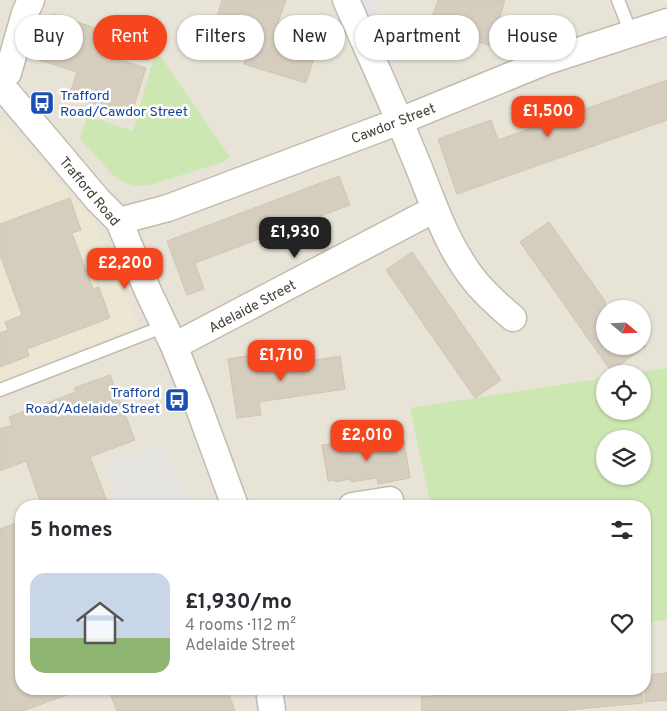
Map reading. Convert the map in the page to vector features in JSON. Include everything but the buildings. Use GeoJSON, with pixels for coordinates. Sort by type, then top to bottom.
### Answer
{"type":"FeatureCollection","features":[{"type":"Feature","properties":{"kind":"street"},"geometry":{"type":"LineString","coordinates":[[0,80],[8,73],[25,13],[31,0]]}},
{"type":"Feature","properties":{"kind":"street"},"geometry":{"type":"LineString","coordinates":[[346,0],[400,121],[444,231],[474,281],[514,318]]}},
{"type":"Feature","properties":{"kind":"street","name":"Cawdor Street"},"geometry":{"type":"LineString","coordinates":[[119,221],[168,208],[400,121],[544,62],[667,22]]}},
{"type":"Feature","properties":{"kind":"street","name":"Trafford Road"},"geometry":{"type":"LineString","coordinates":[[0,84],[98,200],[119,221],[146,289],[170,336],[233,500]]}},
{"type":"Feature","properties":{"kind":"street","name":"Adelaide Street"},"geometry":{"type":"LineString","coordinates":[[170,336],[435,209]]}},
{"type":"Feature","properties":{"kind":"street"},"geometry":{"type":"LineString","coordinates":[[270,695],[272,711]]}},
{"type":"Feature","properties":{"kind":"lane"},"geometry":{"type":"LineString","coordinates":[[618,0],[631,34]]}},
{"type":"Feature","properties":{"kind":"lane"},"geometry":{"type":"LineString","coordinates":[[0,390],[170,336]]}},
{"type":"Feature","properties":{"kind":"shaded area"},"geometry":{"type":"Polygon","coordinates":[[[0,0],[667,0],[667,711],[0,711],[0,0]]]}},
{"type":"Feature","properties":{"kind":"shaded area"},"geometry":{"type":"Polygon","coordinates":[[[356,0],[377,0],[383,15],[362,15],[356,0]]]}},
{"type":"Feature","properties":{"kind":"shaded area"},"geometry":{"type":"Polygon","coordinates":[[[379,60],[400,60],[401,63],[383,70],[379,60]]]}},
{"type":"Feature","properties":{"kind":"shaded area"},"geometry":{"type":"Polygon","coordinates":[[[0,125],[94,220],[138,326],[0,379],[0,125]]]}},
{"type":"Feature","properties":{"kind":"shaded area"},"geometry":{"type":"Polygon","coordinates":[[[163,441],[186,500],[119,500],[105,464],[163,441]]]}},
{"type":"Feature","properties":{"kind":"green space"},"geometry":{"type":"Polygon","coordinates":[[[153,60],[163,60],[229,156],[224,162],[150,185],[137,186],[122,182],[115,177],[80,139],[87,116],[133,131],[153,60]]]}},
{"type":"Feature","properties":{"kind":"green space"},"geometry":{"type":"Polygon","coordinates":[[[667,368],[667,620],[651,621],[651,500],[430,500],[410,408],[596,379],[596,420],[651,420],[651,371],[667,368]]]}},
{"type":"Feature","properties":{"kind":"place","name":"Trafford Road/Cawdor Street"},"geometry":{"type":"Point","coordinates":[42,103]}},
{"type":"Feature","properties":{"kind":"place","name":"Trafford Road/Adelaide Street"},"geometry":{"type":"Point","coordinates":[177,400]}}]}
